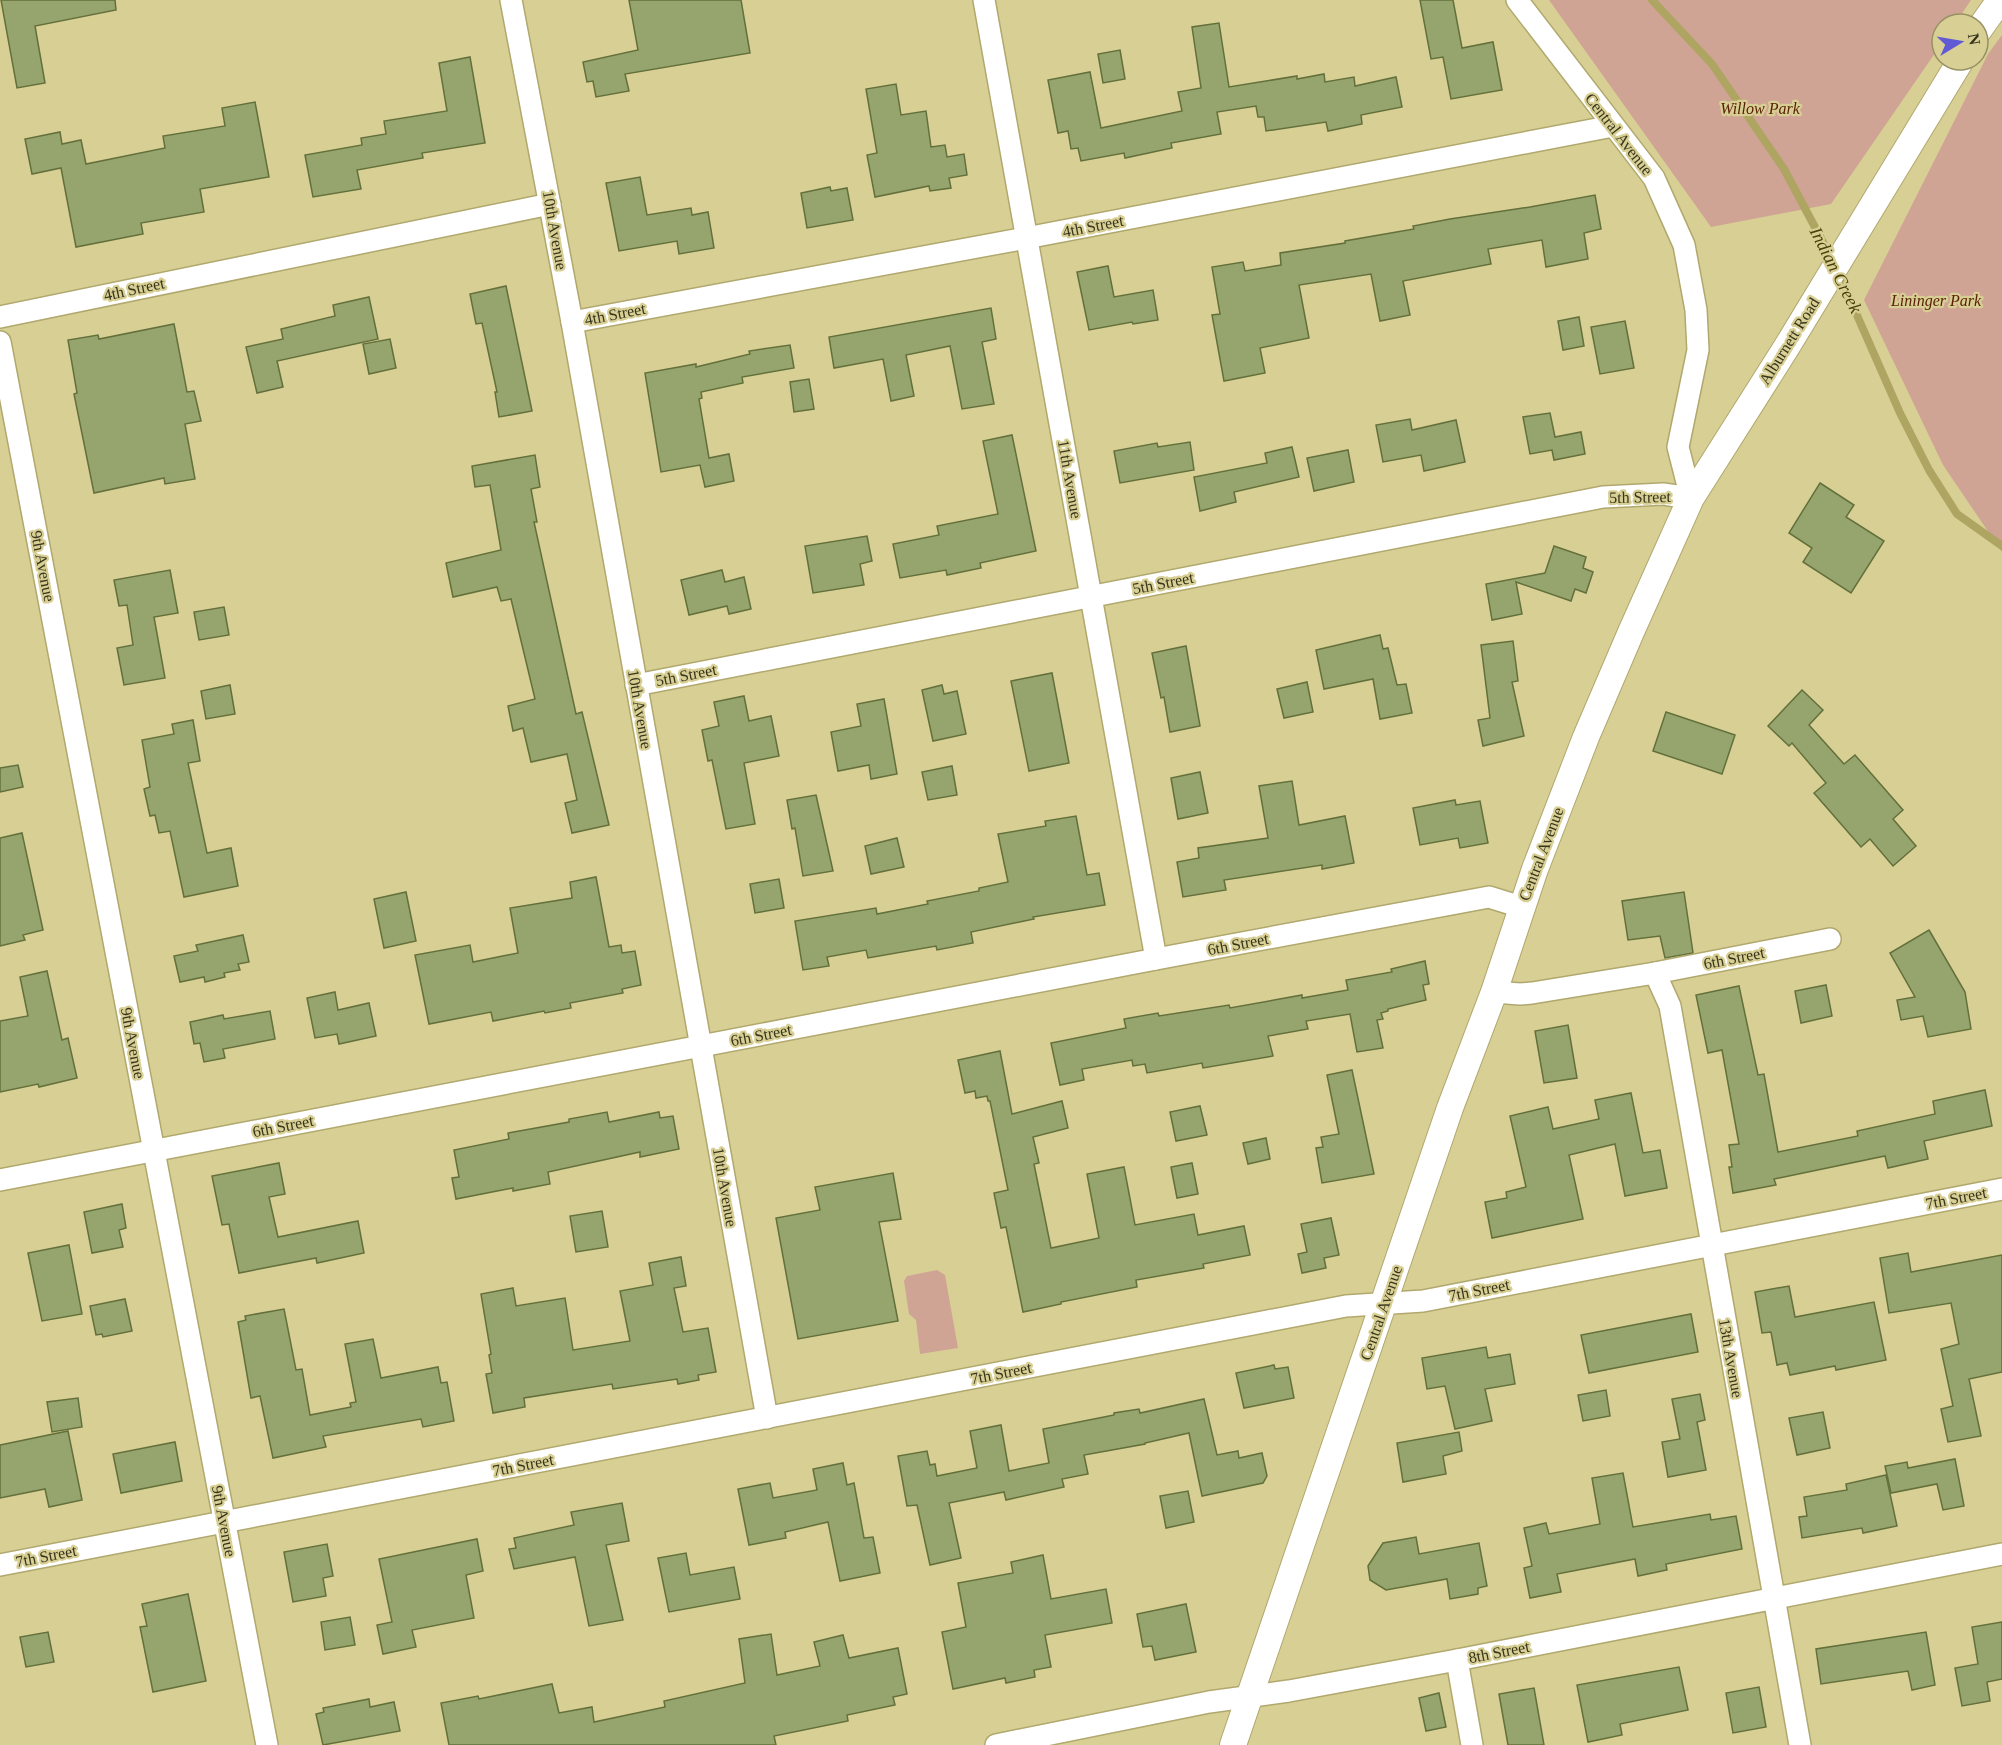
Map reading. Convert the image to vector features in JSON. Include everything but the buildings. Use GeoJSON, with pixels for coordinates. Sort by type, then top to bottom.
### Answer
{"type":"FeatureCollection","features":[{"type":"Feature","properties":{"kind":"street","name":"10th Avenue"},"geometry":{"type":"LineString","coordinates":[[512,0],[572,322],[767,1418]]}},
{"type":"Feature","properties":{"kind":"street","name":"11th Avenue"},"geometry":{"type":"LineString","coordinates":[[984,0],[1155,959]]}},
{"type":"Feature","properties":{"kind":"street","name":"Central Avenue"},"geometry":{"type":"LineString","coordinates":[[1233,1745],[1450,1108],[1494,992],[1521,907],[1590,727],[1691,498],[1678,447],[1698,350],[1696,310],[1684,245],[1654,178],[1517,0]]}},
{"type":"Feature","properties":{"kind":"street"},"geometry":{"type":"LineString","coordinates":[[1990,15],[2000,0]]}},
{"type":"Feature","properties":{"kind":"street","name":"Alburnett Road"},"geometry":{"type":"LineString","coordinates":[[1691,498],[1786,348],[1954,72]]}},
{"type":"Feature","properties":{"kind":"street","name":"4th Street"},"geometry":{"type":"LineString","coordinates":[[572,322],[1613,126]]}},
{"type":"Feature","properties":{"kind":"street","name":"4th Street"},"geometry":{"type":"LineString","coordinates":[[0,317],[550,204]]}},
{"type":"Feature","properties":{"kind":"street","name":"9th Avenue"},"geometry":{"type":"LineString","coordinates":[[0,342],[267,1745]]}},
{"type":"Feature","properties":{"kind":"street","name":"5th Street"},"geometry":{"type":"LineString","coordinates":[[636,685],[1603,497],[1663,494],[1691,498]]}},
{"type":"Feature","properties":{"kind":"street","name":"6th Street"},"geometry":{"type":"LineString","coordinates":[[0,1180],[1490,897],[1521,907]]}},
{"type":"Feature","properties":{"kind":"street","name":"6th Street"},"geometry":{"type":"LineString","coordinates":[[1494,992],[1520,994],[1655,973],[1830,939]]}},
{"type":"Feature","properties":{"kind":"street","name":"13th Avenue"},"geometry":{"type":"LineString","coordinates":[[1655,973],[1670,1006],[1800,1745]]}},
{"type":"Feature","properties":{"kind":"street","name":"7th Street"},"geometry":{"type":"LineString","coordinates":[[0,1565],[1346,1306],[1423,1301],[2002,1189]]}},
{"type":"Feature","properties":{"kind":"street","name":"8th Street"},"geometry":{"type":"LineString","coordinates":[[996,1745],[1209,1702],[1250,1697],[1457,1660],[2002,1554]]}},
{"type":"Feature","properties":{"kind":"street"},"geometry":{"type":"LineString","coordinates":[[1457,1660],[1472,1745]]}},
{"type":"Feature","properties":{"kind":"green space","name":"Willow Park"},"geometry":{"type":"Polygon","coordinates":[[[1549,0],[1971,0],[1963,12],[1930,12],[1930,60],[1831,204],[1711,227],[1549,0]]]}},
{"type":"Feature","properties":{"kind":"green space","name":"Lininger Park"},"geometry":{"type":"Polygon","coordinates":[[[2002,35],[2002,552],[1943,465],[1864,300],[1979,72],[1990,72],[1990,51],[2002,35]]]}},
{"type":"Feature","properties":{"kind":"green space"},"geometry":{"type":"Polygon","coordinates":[[[937,1270],[945,1275],[958,1348],[920,1354],[916,1320],[909,1314],[904,1281],[907,1276],[937,1270]]]}},
{"type":"Feature","properties":{"kind":"waterway","name":"Indian Creek"},"geometry":{"type":"LineString","coordinates":[[1652,0],[1712,64],[1784,169],[1833,261]]}},
{"type":"Feature","properties":{"kind":"waterway","name":"Indian Creek"},"geometry":{"type":"LineString","coordinates":[[1838,272],[1900,413],[1929,470],[1957,514],[2002,546]]}}]}
